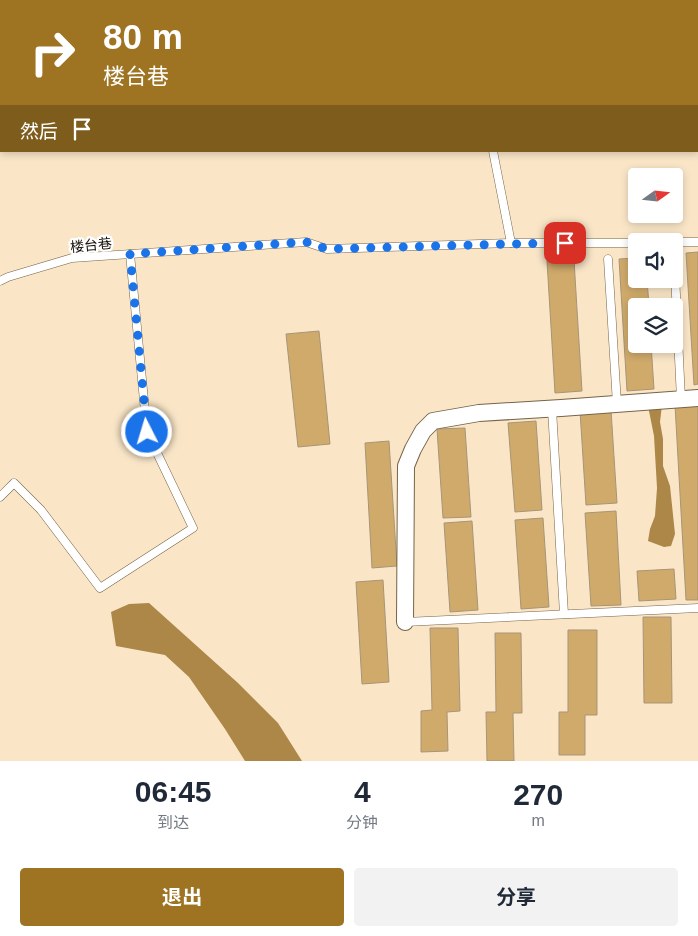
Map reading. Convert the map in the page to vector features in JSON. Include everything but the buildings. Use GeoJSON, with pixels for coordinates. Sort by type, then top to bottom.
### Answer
{"type":"FeatureCollection","features":[{"type":"Feature","properties":{"kind":"street"},"geometry":{"type":"LineString","coordinates":[[405,622],[406,466],[423,431],[433,421],[479,413],[698,398]]}},
{"type":"Feature","properties":{"kind":"lane"},"geometry":{"type":"LineString","coordinates":[[493,152],[511,244]]}},
{"type":"Feature","properties":{"kind":"lane","name":"楼台巷"},"geometry":{"type":"LineString","coordinates":[[0,281],[72,258],[306,242],[327,249],[628,242]]}},
{"type":"Feature","properties":{"kind":"lane"},"geometry":{"type":"LineString","coordinates":[[683,242],[698,242]]}},
{"type":"Feature","properties":{"kind":"lane"},"geometry":{"type":"LineString","coordinates":[[0,497],[14,483],[41,510],[100,588],[193,528],[147,432],[130,254]]}},
{"type":"Feature","properties":{"kind":"lane"},"geometry":{"type":"LineString","coordinates":[[608,259],[617,404]]}},
{"type":"Feature","properties":{"kind":"lane"},"geometry":{"type":"LineString","coordinates":[[676,288],[682,399]]}},
{"type":"Feature","properties":{"kind":"lane"},"geometry":{"type":"LineString","coordinates":[[552,409],[564,614]]}},
{"type":"Feature","properties":{"kind":"lane"},"geometry":{"type":"LineString","coordinates":[[405,622],[698,608]]}},
{"type":"Feature","properties":{"kind":"shaded area"},"geometry":{"type":"Polygon","coordinates":[[[662,405],[660,422],[663,439],[663,466],[670,486],[675,534],[671,546],[664,547],[648,541],[655,516],[657,488],[654,436],[648,406],[662,405]]]}},
{"type":"Feature","properties":{"kind":"shaded area"},"geometry":{"type":"Polygon","coordinates":[[[149,603],[238,683],[278,723],[302,761],[245,761],[189,677],[165,655],[116,646],[111,612],[129,604],[149,603]]]}},
{"type":"Feature","properties":{"kind":"route"},"geometry":{"type":"LineString","coordinates":[[147,432],[130,254],[306,242],[327,249],[565,243]]}}]}
